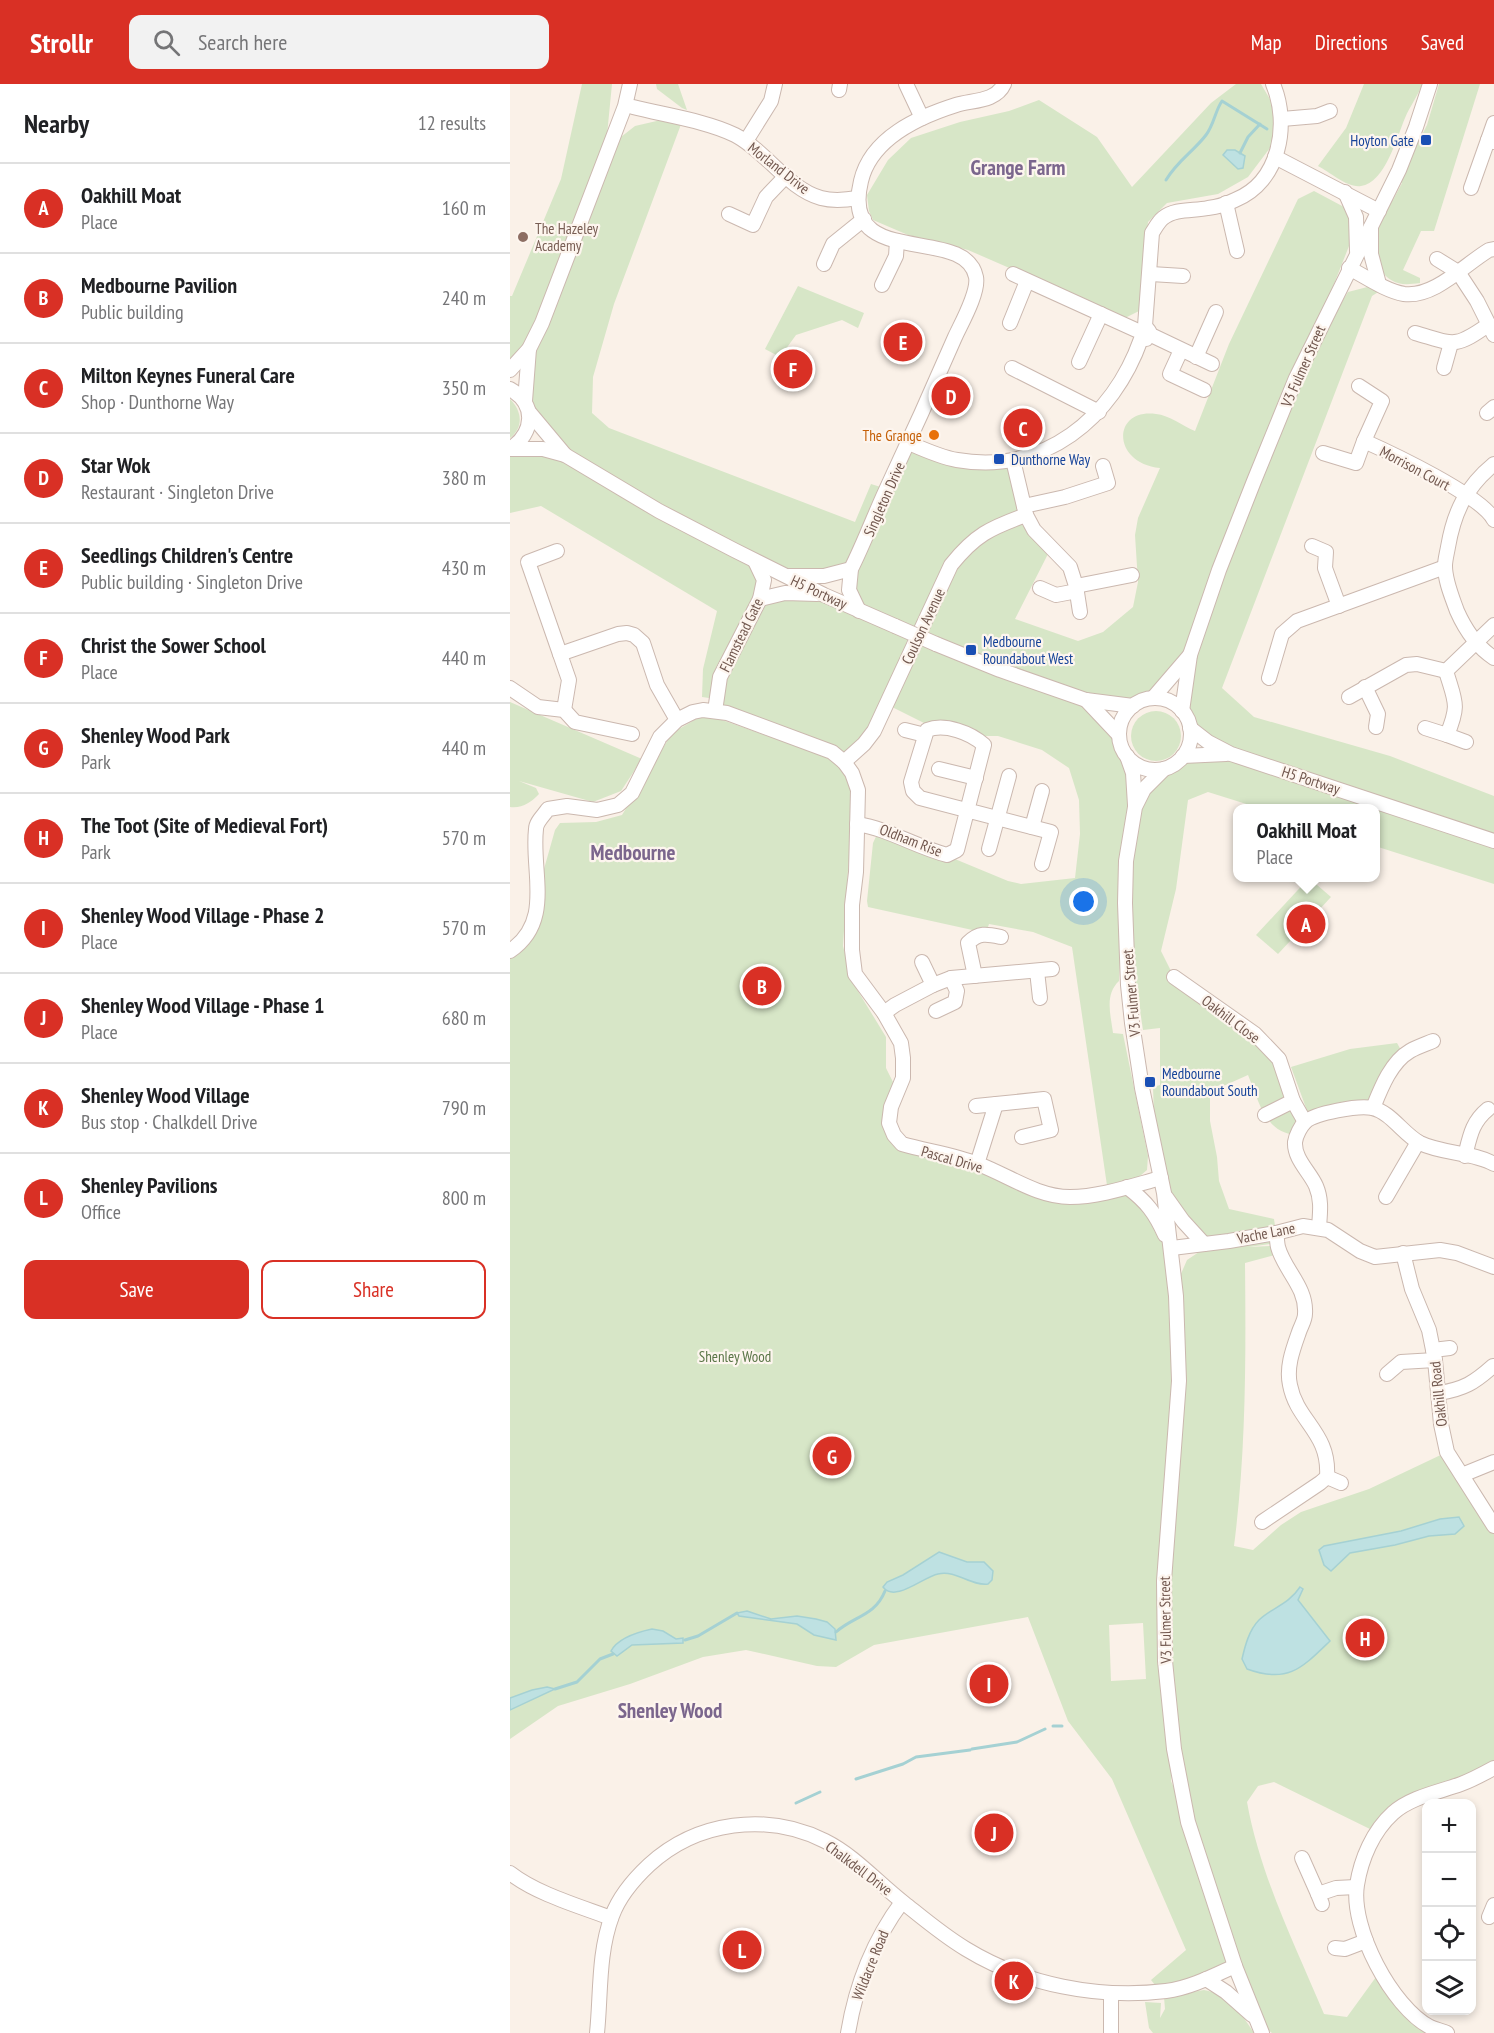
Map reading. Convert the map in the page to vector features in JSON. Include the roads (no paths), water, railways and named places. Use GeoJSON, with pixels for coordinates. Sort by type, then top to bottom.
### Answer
{"type":"FeatureCollection","features":[{"type":"Feature","properties":{"kind":"street"},"geometry":{"type":"LineString","coordinates":[[510,370],[529,349],[542,323],[593,184],[625,106],[630,84]]}},
{"type":"Feature","properties":{"kind":"street"},"geometry":{"type":"LineString","coordinates":[[593,184],[615,149],[633,107],[637,84]]}},
{"type":"Feature","properties":{"kind":"street"},"geometry":{"type":"LineString","coordinates":[[746,141],[771,102],[775,84]]}},
{"type":"Feature","properties":{"kind":"street"},"geometry":{"type":"LineString","coordinates":[[906,84],[922,118]]}},
{"type":"Feature","properties":{"kind":"street"},"geometry":{"type":"LineString","coordinates":[[824,264],[833,244],[864,219],[858,198],[861,178],[869,159],[886,140],[922,118],[957,105],[993,97],[1004,84]]}},
{"type":"Feature","properties":{"kind":"street"},"geometry":{"type":"LineString","coordinates":[[909,443],[957,460],[1013,460],[1069,437],[1099,412],[1126,374],[1143,332],[1151,274],[1152,233],[1165,216],[1238,199],[1252,190],[1265,175],[1280,144],[1282,119],[1273,84]]}},
{"type":"Feature","properties":{"kind":"street","name":"V3 Fulmer Street"},"geometry":{"type":"LineString","coordinates":[[1182,711],[1190,654],[1198,628],[1254,481],[1292,388],[1398,170],[1416,127],[1430,84]]}},
{"type":"Feature","properties":{"kind":"street","name":"Morland Drive"},"geometry":{"type":"LineString","coordinates":[[633,107],[724,130],[746,141],[762,153],[803,190],[821,198],[843,200],[858,198]]}},
{"type":"Feature","properties":{"kind":"street"},"geometry":{"type":"LineString","coordinates":[[1282,119],[1317,116],[1329,111]]}},
{"type":"Feature","properties":{"kind":"street"},"geometry":{"type":"LineString","coordinates":[[1472,188],[1491,141],[1494,123]]}},
{"type":"Feature","properties":{"kind":"street"},"geometry":{"type":"LineString","coordinates":[[1275,157],[1379,211]]}},
{"type":"Feature","properties":{"kind":"street"},"geometry":{"type":"LineString","coordinates":[[729,214],[753,225],[766,197],[786,176]]}},
{"type":"Feature","properties":{"kind":"street"},"geometry":{"type":"LineString","coordinates":[[1345,192],[1356,217],[1357,254]]}},
{"type":"Feature","properties":{"kind":"street"},"geometry":{"type":"LineString","coordinates":[[1226,203],[1237,251]]}},
{"type":"Feature","properties":{"kind":"street","name":"Singleton Drive"},"geometry":{"type":"LineString","coordinates":[[859,610],[849,590],[851,569],[973,295],[976,278],[970,264],[955,254],[928,246],[897,242],[874,232],[864,219]]}},
{"type":"Feature","properties":{"kind":"street"},"geometry":{"type":"LineString","coordinates":[[1371,225],[1371,254],[1379,284]]}},
{"type":"Feature","properties":{"kind":"street"},"geometry":{"type":"LineString","coordinates":[[882,285],[896,256],[897,242]]}},
{"type":"Feature","properties":{"kind":"street"},"geometry":{"type":"LineString","coordinates":[[1349,268],[1402,294],[1421,294],[1494,249]]}},
{"type":"Feature","properties":{"kind":"street"},"geometry":{"type":"LineString","coordinates":[[1415,333],[1451,343],[1491,330],[1477,301],[1458,272],[1437,259]]}},
{"type":"Feature","properties":{"kind":"street"},"geometry":{"type":"LineString","coordinates":[[1013,274],[1212,364]]}},
{"type":"Feature","properties":{"kind":"street"},"geometry":{"type":"LineString","coordinates":[[1151,274],[1183,276]]}},
{"type":"Feature","properties":{"kind":"street"},"geometry":{"type":"LineString","coordinates":[[1010,323],[1027,281]]}},
{"type":"Feature","properties":{"kind":"street"},"geometry":{"type":"LineString","coordinates":[[1196,357],[1216,312]]}},
{"type":"Feature","properties":{"kind":"street"},"geometry":{"type":"LineString","coordinates":[[1079,362],[1101,314]]}},
{"type":"Feature","properties":{"kind":"street"},"geometry":{"type":"LineString","coordinates":[[1444,368],[1451,343]]}},
{"type":"Feature","properties":{"kind":"street"},"geometry":{"type":"LineString","coordinates":[[510,449],[526,434],[529,423],[527,407],[529,349]]}},
{"type":"Feature","properties":{"kind":"street"},"geometry":{"type":"LineString","coordinates":[[1181,350],[1168,378],[1204,390]]}},
{"type":"Feature","properties":{"kind":"street"},"geometry":{"type":"LineString","coordinates":[[1012,368],[1099,412]]}},
{"type":"Feature","properties":{"kind":"street","name":"Morrison Court"},"geometry":{"type":"LineString","coordinates":[[1323,453],[1356,463],[1382,401],[1359,386]]}},
{"type":"Feature","properties":{"kind":"street","name":"H5 Portway"},"geometry":{"type":"LineString","coordinates":[[510,388],[519,394],[565,455]]}},
{"type":"Feature","properties":{"kind":"street","name":"Morrison Court"},"geometry":{"type":"LineString","coordinates":[[1364,441],[1409,461],[1465,495],[1491,514],[1494,520]]}},
{"type":"Feature","properties":{"kind":"street","name":"H5 Portway"},"geometry":{"type":"LineString","coordinates":[[510,449],[543,449],[565,455],[659,511],[755,561],[824,595],[936,644],[1000,670],[1086,700],[1133,706]]}},
{"type":"Feature","properties":{"kind":"street"},"geometry":{"type":"LineString","coordinates":[[1013,460],[1025,510],[1034,530],[1070,567],[1077,588],[1080,612]]}},
{"type":"Feature","properties":{"kind":"street"},"geometry":{"type":"LineString","coordinates":[[1494,464],[1465,495],[1452,524],[1445,567],[1451,596],[1462,622],[1476,642],[1494,658]]}},
{"type":"Feature","properties":{"kind":"street","name":"Coulson Avenue"},"geometry":{"type":"LineString","coordinates":[[844,762],[864,744],[874,731],[951,565],[965,547],[983,532],[1025,510],[1065,497],[1113,487],[1102,466]]}},
{"type":"Feature","properties":{"kind":"street"},"geometry":{"type":"LineString","coordinates":[[1312,546],[1326,552],[1325,568],[1339,606]]}},
{"type":"Feature","properties":{"kind":"street"},"geometry":{"type":"LineString","coordinates":[[557,551],[528,562],[569,680],[564,710]]}},
{"type":"Feature","properties":{"kind":"street","name":"Flamstead Gate"},"geometry":{"type":"LineString","coordinates":[[715,711],[720,677],[760,599],[764,580],[755,561]]}},
{"type":"Feature","properties":{"kind":"street"},"geometry":{"type":"LineString","coordinates":[[1269,678],[1282,634],[1297,621],[1445,567]]}},
{"type":"Feature","properties":{"kind":"street"},"geometry":{"type":"LineString","coordinates":[[787,576],[824,576],[851,569]]}},
{"type":"Feature","properties":{"kind":"street"},"geometry":{"type":"LineString","coordinates":[[1040,588],[1056,595],[1132,576]]}},
{"type":"Feature","properties":{"kind":"street"},"geometry":{"type":"LineString","coordinates":[[760,599],[785,593],[824,595]]}},
{"type":"Feature","properties":{"kind":"street"},"geometry":{"type":"LineString","coordinates":[[1446,671],[1494,625]]}},
{"type":"Feature","properties":{"kind":"street"},"geometry":{"type":"LineString","coordinates":[[560,654],[618,634],[634,635],[643,643],[657,685],[677,720]]}},
{"type":"Feature","properties":{"kind":"street","name":"V3 Fulmer Street"},"geometry":{"type":"LineString","coordinates":[[1153,698],[1190,654]]}},
{"type":"Feature","properties":{"kind":"street"},"geometry":{"type":"LineString","coordinates":[[1349,697],[1406,665],[1436,667],[1446,671]]}},
{"type":"Feature","properties":{"kind":"street"},"geometry":{"type":"LineString","coordinates":[[1446,671],[1456,704],[1456,714],[1447,735]]}},
{"type":"Feature","properties":{"kind":"street"},"geometry":{"type":"LineString","coordinates":[[1365,687],[1378,714],[1376,727]]}},
{"type":"Feature","properties":{"kind":"street"},"geometry":{"type":"LineString","coordinates":[[510,688],[538,708],[564,710],[575,722],[632,734]]}},
{"type":"Feature","properties":{"kind":"street"},"geometry":{"type":"LineString","coordinates":[[1153,698],[1164,699],[1182,711],[1190,728],[1190,738],[1183,756],[1176,763],[1164,768],[1144,768],[1127,756],[1119,735],[1120,724],[1125,714],[1133,706],[1153,698]]}},
{"type":"Feature","properties":{"kind":"street","name":"H5 Portway"},"geometry":{"type":"LineString","coordinates":[[1086,700],[1119,735]]}},
{"type":"Feature","properties":{"kind":"street"},"geometry":{"type":"LineString","coordinates":[[510,951],[521,944],[529,933],[537,912],[536,827],[548,809],[567,806],[597,810],[618,805],[632,793],[660,737],[677,720],[693,712],[727,713],[832,752],[844,762]]}},
{"type":"Feature","properties":{"kind":"street","name":"Oldham Rise"},"geometry":{"type":"LineString","coordinates":[[857,824],[880,828],[930,850],[948,855],[957,850],[984,745],[975,736],[935,727],[927,730],[925,735],[905,730]]}},
{"type":"Feature","properties":{"kind":"street","name":"H5 Portway"},"geometry":{"type":"LineString","coordinates":[[1190,728],[1208,742],[1231,754],[1494,841]]}},
{"type":"Feature","properties":{"kind":"street"},"geometry":{"type":"LineString","coordinates":[[1425,728],[1466,741]]}},
{"type":"Feature","properties":{"kind":"street"},"geometry":{"type":"LineString","coordinates":[[925,735],[911,782],[913,791],[920,798],[1051,832],[1042,864]]}},
{"type":"Feature","properties":{"kind":"street","name":"H5 Portway"},"geometry":{"type":"LineString","coordinates":[[1183,756],[1206,753],[1231,754]]}},
{"type":"Feature","properties":{"kind":"street","name":"V3 Fulmer Street"},"geometry":{"type":"LineString","coordinates":[[1127,756],[1133,773],[1135,807],[1126,872],[1128,985],[1136,1052],[1164,1193],[1176,1296],[1179,1381],[1164,1581],[1165,1661],[1174,1749],[1188,1822],[1234,1966],[1259,2024]]}},
{"type":"Feature","properties":{"kind":"street","name":"Pascal Drive"},"geometry":{"type":"LineString","coordinates":[[844,762],[852,773],[858,790],[852,905],[852,950],[855,974],[872,995],[899,1037],[903,1058],[903,1078],[891,1107],[889,1123],[894,1135],[902,1144],[977,1164],[1051,1195],[1069,1197],[1091,1195],[1161,1179]]}},
{"type":"Feature","properties":{"kind":"street"},"geometry":{"type":"LineString","coordinates":[[939,768],[976,778]]}},
{"type":"Feature","properties":{"kind":"street","name":"V3 Fulmer Street"},"geometry":{"type":"LineString","coordinates":[[1135,807],[1144,789],[1164,768]]}},
{"type":"Feature","properties":{"kind":"street"},"geometry":{"type":"LineString","coordinates":[[989,849],[1010,776]]}},
{"type":"Feature","properties":{"kind":"street"},"geometry":{"type":"LineString","coordinates":[[1032,827],[1042,791]]}},
{"type":"Feature","properties":{"kind":"street"},"geometry":{"type":"LineString","coordinates":[[975,976],[968,943],[975,936],[986,933],[1001,937]]}},
{"type":"Feature","properties":{"kind":"street"},"geometry":{"type":"LineString","coordinates":[[922,962],[933,985]]}},
{"type":"Feature","properties":{"kind":"street"},"geometry":{"type":"LineString","coordinates":[[884,1013],[933,985],[951,978],[1045,970],[1040,998]]}},
{"type":"Feature","properties":{"kind":"street","name":"Oakhill Close"},"geometry":{"type":"LineString","coordinates":[[1174,977],[1255,1034],[1279,1059],[1293,1101],[1305,1122]]}},
{"type":"Feature","properties":{"kind":"street"},"geometry":{"type":"LineString","coordinates":[[936,1011],[955,1002],[957,991],[951,978]]}},
{"type":"Feature","properties":{"kind":"street"},"geometry":{"type":"LineString","coordinates":[[1373,1108],[1383,1084],[1397,1063],[1408,1052],[1433,1041]]}},
{"type":"Feature","properties":{"kind":"street"},"geometry":{"type":"LineString","coordinates":[[976,1106],[1051,1098],[1056,1129],[1022,1137]]}},
{"type":"Feature","properties":{"kind":"street"},"geometry":{"type":"LineString","coordinates":[[1264,1115],[1293,1101]]}},
{"type":"Feature","properties":{"kind":"street"},"geometry":{"type":"LineString","coordinates":[[977,1164],[996,1104]]}},
{"type":"Feature","properties":{"kind":"street"},"geometry":{"type":"LineString","coordinates":[[1494,1164],[1418,1142],[1390,1118],[1373,1108],[1354,1107],[1312,1118],[1305,1122],[1296,1136],[1296,1150],[1317,1188],[1320,1207],[1318,1227],[1337,1235],[1359,1251],[1375,1257],[1440,1250],[1457,1253],[1494,1267]]}},
{"type":"Feature","properties":{"kind":"street"},"geometry":{"type":"LineString","coordinates":[[1465,1156],[1471,1128],[1479,1116],[1488,1109]]}},
{"type":"Feature","properties":{"kind":"street"},"geometry":{"type":"LineString","coordinates":[[1386,1197],[1418,1142]]}},
{"type":"Feature","properties":{"kind":"street"},"geometry":{"type":"LineString","coordinates":[[1127,1187],[1142,1198],[1154,1212],[1172,1248]]}},
{"type":"Feature","properties":{"kind":"street"},"geometry":{"type":"LineString","coordinates":[[1164,1193],[1183,1221],[1204,1244]]}},
{"type":"Feature","properties":{"kind":"street","name":"Vache Lane"},"geometry":{"type":"LineString","coordinates":[[1172,1248],[1276,1233],[1304,1226],[1318,1227]]}},
{"type":"Feature","properties":{"kind":"street"},"geometry":{"type":"LineString","coordinates":[[1262,1522],[1327,1477],[1328,1464],[1319,1436],[1295,1402],[1290,1386],[1288,1372],[1305,1315],[1301,1290],[1278,1248],[1276,1233]]}},
{"type":"Feature","properties":{"kind":"street","name":"Oakhill Road"},"geometry":{"type":"LineString","coordinates":[[1402,1253],[1412,1290],[1429,1330],[1441,1424],[1447,1452],[1494,1526]]}},
{"type":"Feature","properties":{"kind":"street"},"geometry":{"type":"LineString","coordinates":[[1386,1374],[1401,1362],[1434,1355],[1450,1348]]}},
{"type":"Feature","properties":{"kind":"street"},"geometry":{"type":"LineString","coordinates":[[1438,1393],[1459,1389],[1475,1382],[1493,1366]]}},
{"type":"Feature","properties":{"kind":"street"},"geometry":{"type":"LineString","coordinates":[[1462,1475],[1494,1462]]}},
{"type":"Feature","properties":{"kind":"street"},"geometry":{"type":"LineString","coordinates":[[1327,1477],[1341,1483]]}},
{"type":"Feature","properties":{"kind":"street"},"geometry":{"type":"LineString","coordinates":[[1447,2033],[1427,2030],[1395,1996],[1378,1968],[1366,1941],[1358,1913],[1356,1887],[1367,1849],[1394,1812],[1430,1794],[1460,1784],[1494,1768]]}},
{"type":"Feature","properties":{"kind":"street","name":"Chalkdell Drive"},"geometry":{"type":"LineString","coordinates":[[597,2033],[602,1956],[611,1918],[619,1901],[637,1876],[656,1858],[705,1831],[742,1824],[784,1826],[827,1842],[861,1866],[902,1902],[965,1949],[990,1962],[1043,1982],[1111,1994],[1167,1991],[1206,1979],[1234,1966]]}},
{"type":"Feature","properties":{"kind":"street"},"geometry":{"type":"LineString","coordinates":[[1302,1858],[1320,1899],[1336,1888],[1356,1887]]}},
{"type":"Feature","properties":{"kind":"street"},"geometry":{"type":"LineString","coordinates":[[510,1873],[519,1880],[611,1918]]}},
{"type":"Feature","properties":{"kind":"street","name":"Wildacre Road"},"geometry":{"type":"LineString","coordinates":[[848,2033],[853,2006],[870,1957],[890,1919],[902,1902]]}},
{"type":"Feature","properties":{"kind":"street"},"geometry":{"type":"LineString","coordinates":[[1343,1951],[1366,1941]]}},
{"type":"Feature","properties":{"kind":"street"},"geometry":{"type":"LineString","coordinates":[[1206,1979],[1227,1992],[1259,2024],[1272,2033]]}},
{"type":"Feature","properties":{"kind":"street"},"geometry":{"type":"LineString","coordinates":[[1111,1994],[1111,2033]]}},
{"type":"Feature","properties":{"kind":"water"},"geometry":{"type":"Polygon","coordinates":[[[1227,150],[1235,150],[1245,156],[1243,168],[1238,169],[1223,155],[1227,150]]]}},
{"type":"Feature","properties":{"kind":"water"},"geometry":{"type":"Polygon","coordinates":[[[1459,1517],[1464,1526],[1455,1534],[1429,1536],[1350,1553],[1331,1571],[1324,1565],[1319,1550],[1324,1546],[1401,1531],[1440,1519],[1459,1517]]]}},
{"type":"Feature","properties":{"kind":"water"},"geometry":{"type":"Polygon","coordinates":[[[939,1552],[967,1562],[984,1562],[993,1571],[992,1580],[988,1584],[981,1584],[945,1573],[932,1576],[902,1591],[888,1591],[883,1587],[887,1582],[903,1575],[939,1552]]]}},
{"type":"Feature","properties":{"kind":"water"},"geometry":{"type":"Polygon","coordinates":[[[1300,1587],[1303,1589],[1298,1600],[1330,1641],[1311,1659],[1293,1671],[1273,1675],[1247,1669],[1242,1659],[1253,1628],[1259,1620],[1290,1598],[1300,1587]]]}},
{"type":"Feature","properties":{"kind":"water"},"geometry":{"type":"Polygon","coordinates":[[[747,1611],[771,1619],[797,1616],[827,1622],[835,1629],[836,1640],[814,1635],[797,1624],[739,1616],[737,1613],[747,1611]]]}},
{"type":"Feature","properties":{"kind":"water"},"geometry":{"type":"Polygon","coordinates":[[[652,1629],[663,1631],[676,1639],[683,1638],[683,1643],[632,1645],[617,1656],[611,1651],[623,1639],[652,1629]]]}},
{"type":"Feature","properties":{"kind":"water"},"geometry":{"type":"Polygon","coordinates":[[[547,1687],[555,1689],[510,1710],[510,1698],[547,1687]]]}},
{"type":"Feature","properties":{"kind":"waterway"},"geometry":{"type":"LineString","coordinates":[[1166,180],[1175,167],[1206,135],[1222,101],[1267,129]]}},
{"type":"Feature","properties":{"kind":"waterway"},"geometry":{"type":"LineString","coordinates":[[1240,153],[1248,137],[1260,124]]}},
{"type":"Feature","properties":{"kind":"waterway"},"geometry":{"type":"LineString","coordinates":[[836,1632],[876,1606],[885,1591]]}},
{"type":"Feature","properties":{"kind":"waterway"},"geometry":{"type":"LineString","coordinates":[[685,1640],[698,1636],[737,1613]]}},
{"type":"Feature","properties":{"kind":"waterway"},"geometry":{"type":"LineString","coordinates":[[555,1689],[577,1682],[600,1659],[613,1654]]}},
{"type":"Feature","properties":{"kind":"waterway"},"geometry":{"type":"LineString","coordinates":[[1053,1726],[1062,1726]]}},
{"type":"Feature","properties":{"kind":"waterway"},"geometry":{"type":"LineString","coordinates":[[972,1749],[1017,1742],[1045,1729]]}},
{"type":"Feature","properties":{"kind":"waterway"},"geometry":{"type":"LineString","coordinates":[[856,1779],[903,1764],[916,1757],[970,1750]]}},
{"type":"Feature","properties":{"kind":"waterway"},"geometry":{"type":"LineString","coordinates":[[796,1803],[820,1792]]}},
{"type":"Feature","properties":{"kind":"place","name":"Hoyton Gate"},"geometry":{"type":"Point","coordinates":[1426,140]}},
{"type":"Feature","properties":{"kind":"place","name":"The Hazeley Academy"},"geometry":{"type":"Point","coordinates":[523,237]}},
{"type":"Feature","properties":{"kind":"place","name":"Seedlings Children's Centre"},"geometry":{"type":"Point","coordinates":[903,342]}},
{"type":"Feature","properties":{"kind":"place","name":"Christ the Sower School"},"geometry":{"type":"Point","coordinates":[793,369]}},
{"type":"Feature","properties":{"kind":"place","name":"Star Wok"},"geometry":{"type":"Point","coordinates":[951,396]}},
{"type":"Feature","properties":{"kind":"place","name":"Milton Keynes Funeral Care"},"geometry":{"type":"Point","coordinates":[1023,428]}},
{"type":"Feature","properties":{"kind":"place","name":"The Grange"},"geometry":{"type":"Point","coordinates":[934,435]}},
{"type":"Feature","properties":{"kind":"place","name":"Dunthorne Way"},"geometry":{"type":"Point","coordinates":[999,459]}},
{"type":"Feature","properties":{"kind":"place","name":"Medbourne Roundabout West"},"geometry":{"type":"Point","coordinates":[971,650]}},
{"type":"Feature","properties":{"kind":"place","name":"Oakhill Moat"},"geometry":{"type":"Point","coordinates":[1306,924]}},
{"type":"Feature","properties":{"kind":"place","name":"Medbourne Pavilion"},"geometry":{"type":"Point","coordinates":[762,986]}},
{"type":"Feature","properties":{"kind":"place","name":"Medbourne Roundabout South"},"geometry":{"type":"Point","coordinates":[1150,1082]}},
{"type":"Feature","properties":{"kind":"place","name":"Shenley Wood Park"},"geometry":{"type":"Point","coordinates":[832,1456]}},
{"type":"Feature","properties":{"kind":"place","name":"The Toot (Site of Medieval Fort)"},"geometry":{"type":"Point","coordinates":[1365,1638]}},
{"type":"Feature","properties":{"kind":"place","name":"Shenley Wood Village - Phase 2"},"geometry":{"type":"Point","coordinates":[989,1684]}},
{"type":"Feature","properties":{"kind":"place","name":"Shenley Wood Village - Phase 1"},"geometry":{"type":"Point","coordinates":[994,1833]}},
{"type":"Feature","properties":{"kind":"place","name":"Shenley Pavilions"},"geometry":{"type":"Point","coordinates":[742,1950]}},
{"type":"Feature","properties":{"kind":"place","name":"Shenley Wood Village"},"geometry":{"type":"Point","coordinates":[1014,1981]}},
{"type":"Feature","properties":{"kind":"district","name":"Grange Farm"},"geometry":{"type":"Point","coordinates":[1018,167]}},
{"type":"Feature","properties":{"kind":"district","name":"Medbourne"},"geometry":{"type":"Point","coordinates":[633,852]}},
{"type":"Feature","properties":{"kind":"district","name":"Shenley Wood"},"geometry":{"type":"Point","coordinates":[670,1710]}}]}
